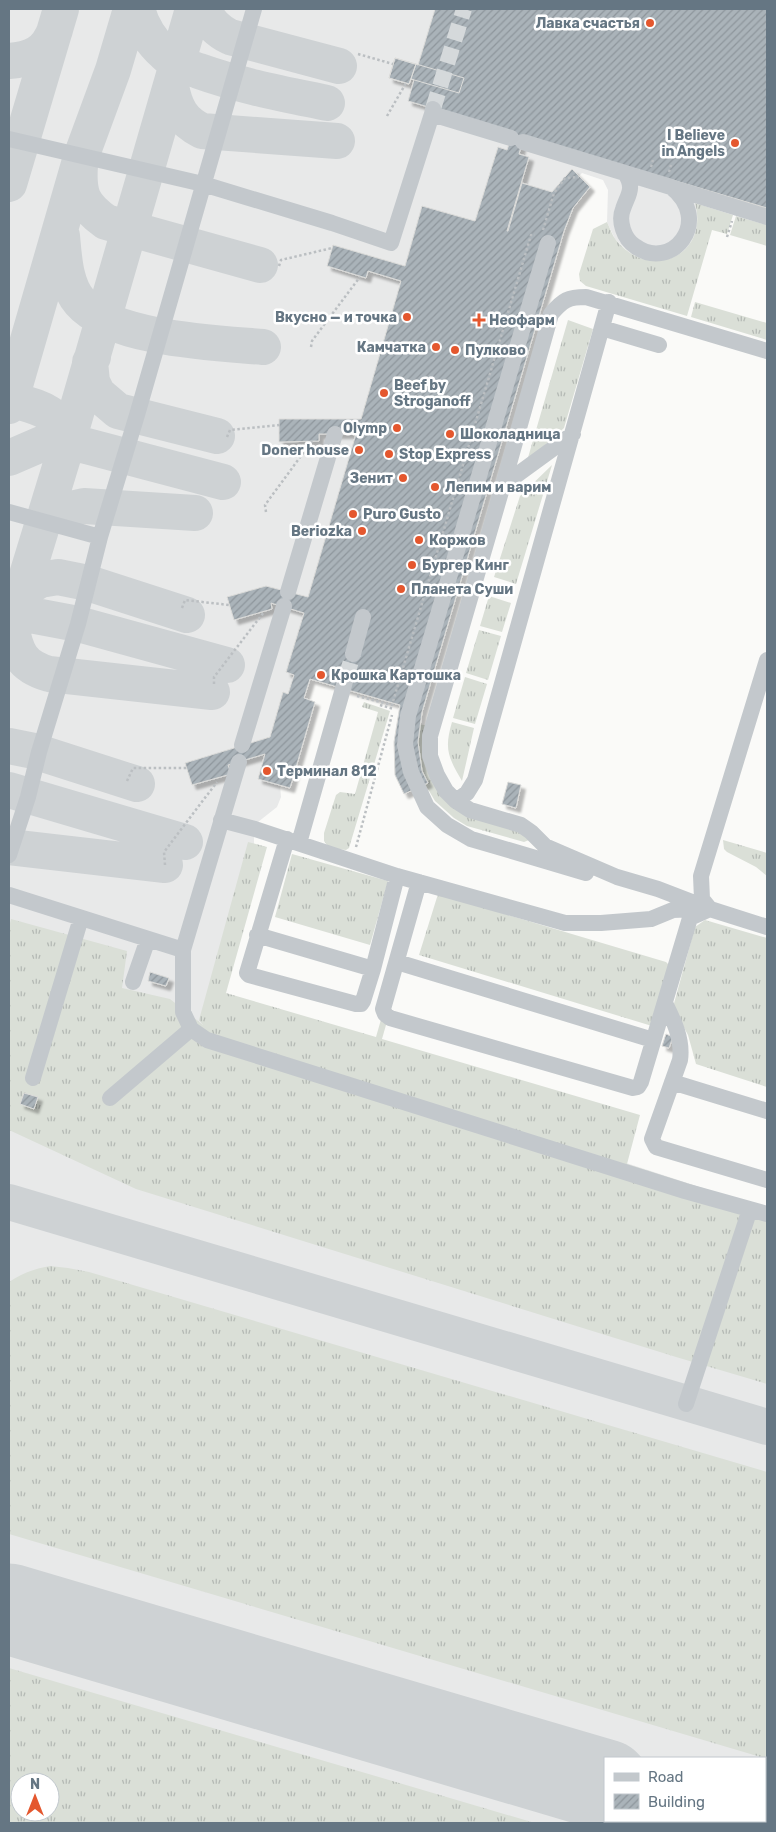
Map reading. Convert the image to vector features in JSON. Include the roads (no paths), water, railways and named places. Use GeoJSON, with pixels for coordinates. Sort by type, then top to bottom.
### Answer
{"type":"FeatureCollection","features":[{"type":"Feature","properties":{"kind":"street"},"geometry":{"type":"LineString","coordinates":[[9,855],[28,797],[39,752],[78,624],[100,537],[254,9]]}},
{"type":"Feature","properties":{"kind":"street"},"geometry":{"type":"LineString","coordinates":[[9,139],[203,184],[391,243],[432,111],[517,140],[767,217]]}},
{"type":"Feature","properties":{"kind":"street"},"geometry":{"type":"LineString","coordinates":[[625,173],[630,181],[630,190],[629,197],[622,209],[621,223],[625,236],[629,241],[646,252],[659,253],[672,250],[682,241],[689,229],[690,216],[686,203],[671,187]]}},
{"type":"Feature","properties":{"kind":"street"},"geometry":{"type":"LineString","coordinates":[[548,243],[408,716],[405,745],[411,772],[427,807],[447,825],[471,838],[680,902],[710,909]]}},
{"type":"Feature","properties":{"kind":"street"},"geometry":{"type":"LineString","coordinates":[[767,351],[609,302],[586,297],[571,297],[560,304],[551,314],[504,485],[430,736],[430,756],[437,775],[446,790],[456,801],[470,810],[521,825],[531,832],[544,846],[617,877],[658,889],[710,909],[767,927]]}},
{"type":"Feature","properties":{"kind":"street"},"geometry":{"type":"LineString","coordinates":[[456,801],[467,793],[475,780],[525,596],[573,434],[609,302]]}},
{"type":"Feature","properties":{"kind":"street"},"geometry":{"type":"LineString","coordinates":[[602,328],[659,345]]}},
{"type":"Feature","properties":{"kind":"street"},"geometry":{"type":"LineString","coordinates":[[242,745],[335,434]]}},
{"type":"Feature","properties":{"kind":"street"},"geometry":{"type":"LineString","coordinates":[[504,485],[573,434]]}},
{"type":"Feature","properties":{"kind":"street"},"geometry":{"type":"LineString","coordinates":[[9,512],[100,537]]}},
{"type":"Feature","properties":{"kind":"street"},"geometry":{"type":"LineString","coordinates":[[353,654],[363,617]]}},
{"type":"Feature","properties":{"kind":"street"},"geometry":{"type":"LineString","coordinates":[[710,909],[702,899],[702,876],[767,660]]}},
{"type":"Feature","properties":{"kind":"street"},"geometry":{"type":"LineString","coordinates":[[346,678],[293,841],[257,935],[247,968],[249,975],[361,1004],[373,969],[397,876]]}},
{"type":"Feature","properties":{"kind":"street"},"geometry":{"type":"LineString","coordinates":[[239,762],[183,950],[183,1012],[191,1029],[207,1040],[676,1188],[767,1214]]}},
{"type":"Feature","properties":{"kind":"street"},"geometry":{"type":"LineString","coordinates":[[221,820],[255,828],[397,876],[565,923],[601,923],[652,919],[674,910],[710,909]]}},
{"type":"Feature","properties":{"kind":"street"},"geometry":{"type":"LineString","coordinates":[[419,882],[383,1009],[385,1014],[390,1018],[633,1088],[638,1087],[641,1082],[690,918],[710,909]]}},
{"type":"Feature","properties":{"kind":"street"},"geometry":{"type":"LineString","coordinates":[[9,895],[183,950]]}},
{"type":"Feature","properties":{"kind":"street"},"geometry":{"type":"LineString","coordinates":[[33,1078],[81,918]]}},
{"type":"Feature","properties":{"kind":"street"},"geometry":{"type":"LineString","coordinates":[[257,935],[373,969]]}},
{"type":"Feature","properties":{"kind":"street"},"geometry":{"type":"LineString","coordinates":[[133,982],[148,939]]}},
{"type":"Feature","properties":{"kind":"street"},"geometry":{"type":"LineString","coordinates":[[397,962],[653,1040]]}},
{"type":"Feature","properties":{"kind":"street"},"geometry":{"type":"LineString","coordinates":[[665,1003],[672,1016],[681,1050],[652,1139],[653,1144],[656,1147],[767,1180]]}},
{"type":"Feature","properties":{"kind":"street"},"geometry":{"type":"LineString","coordinates":[[110,1098],[191,1029]]}},
{"type":"Feature","properties":{"kind":"street"},"geometry":{"type":"LineString","coordinates":[[672,1082],[767,1111]]}},
{"type":"Feature","properties":{"kind":"street"},"geometry":{"type":"LineString","coordinates":[[686,1404],[750,1208]]}},
{"type":"Feature","properties":{"kind":"tunnel"},"geometry":{"type":"LineString","coordinates":[[433,109],[464,9]]}},
{"type":"Feature","properties":{"kind":"tunnel"},"geometry":{"type":"LineString","coordinates":[[346,678],[353,654]]}},
{"type":"Feature","properties":{"kind":"place","name":"Лавка счастья"},"geometry":{"type":"Point","coordinates":[650,23]}},
{"type":"Feature","properties":{"kind":"place","name":"I Believe in Angels"},"geometry":{"type":"Point","coordinates":[735,143]}},
{"type":"Feature","properties":{"kind":"place","name":"Вкусно — и точка"},"geometry":{"type":"Point","coordinates":[407,317]}},
{"type":"Feature","properties":{"kind":"place","name":"Неофарм"},"geometry":{"type":"Point","coordinates":[479,320]}},
{"type":"Feature","properties":{"kind":"place","name":"Камчатка"},"geometry":{"type":"Point","coordinates":[436,347]}},
{"type":"Feature","properties":{"kind":"place","name":"Пулково"},"geometry":{"type":"Point","coordinates":[455,350]}},
{"type":"Feature","properties":{"kind":"place","name":"Beef by Stroganoff"},"geometry":{"type":"Point","coordinates":[384,393]}},
{"type":"Feature","properties":{"kind":"place","name":"Olymp"},"geometry":{"type":"Point","coordinates":[397,428]}},
{"type":"Feature","properties":{"kind":"place","name":"Шоколадница"},"geometry":{"type":"Point","coordinates":[450,434]}},
{"type":"Feature","properties":{"kind":"place","name":"Doner house"},"geometry":{"type":"Point","coordinates":[359,450]}},
{"type":"Feature","properties":{"kind":"place","name":"Stop Express"},"geometry":{"type":"Point","coordinates":[389,454]}},
{"type":"Feature","properties":{"kind":"place","name":"Зенит"},"geometry":{"type":"Point","coordinates":[403,478]}},
{"type":"Feature","properties":{"kind":"place","name":"Лепим и варим"},"geometry":{"type":"Point","coordinates":[435,487]}},
{"type":"Feature","properties":{"kind":"place","name":"Puro Gusto"},"geometry":{"type":"Point","coordinates":[353,514]}},
{"type":"Feature","properties":{"kind":"place","name":"Beriozka"},"geometry":{"type":"Point","coordinates":[362,531]}},
{"type":"Feature","properties":{"kind":"place","name":"Коржов"},"geometry":{"type":"Point","coordinates":[419,540]}},
{"type":"Feature","properties":{"kind":"place","name":"Бургер Кинг"},"geometry":{"type":"Point","coordinates":[412,565]}},
{"type":"Feature","properties":{"kind":"place","name":"Планета Суши"},"geometry":{"type":"Point","coordinates":[401,589]}},
{"type":"Feature","properties":{"kind":"place","name":"Крошка Картошка"},"geometry":{"type":"Point","coordinates":[321,675]}},
{"type":"Feature","properties":{"kind":"place","name":"Терминал 812"},"geometry":{"type":"Point","coordinates":[267,771]}}]}
